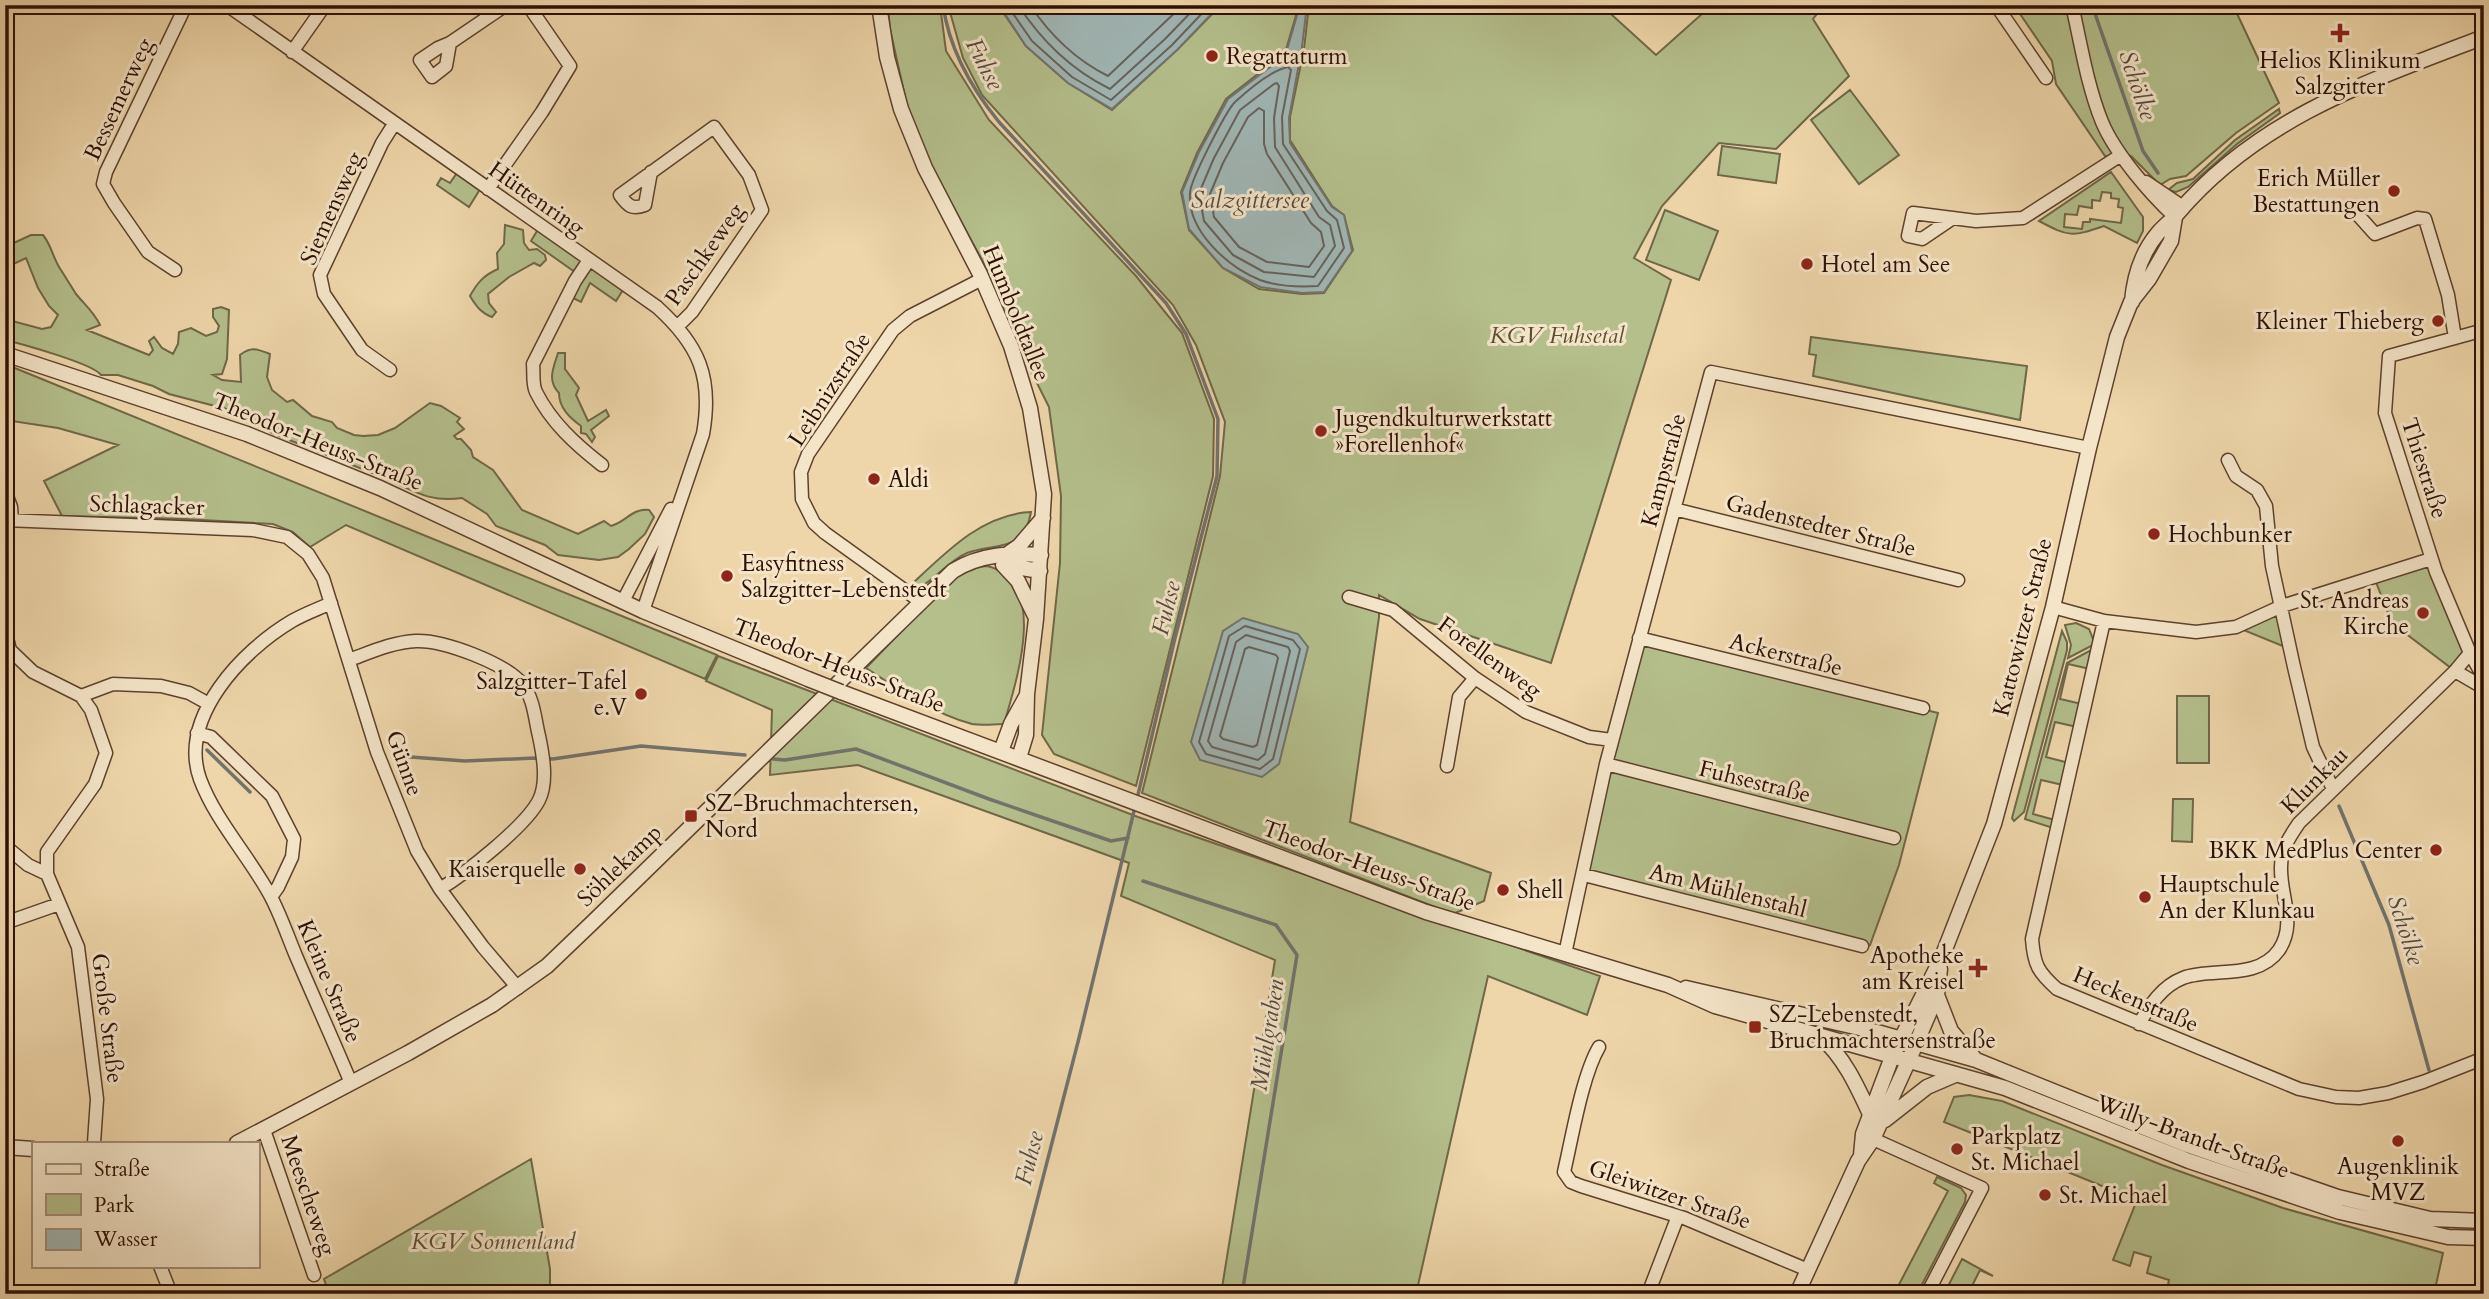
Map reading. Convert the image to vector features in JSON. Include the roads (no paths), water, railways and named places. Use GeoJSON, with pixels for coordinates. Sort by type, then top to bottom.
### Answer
{"type":"FeatureCollection","features":[{"type":"Feature","properties":{"kind":"street","name":"Bessemerweg"},"geometry":{"type":"LineString","coordinates":[[175,271],[148,252],[103,184],[106,172],[186,5]]}},
{"type":"Feature","properties":{"kind":"street","name":"Hüttenring"},"geometry":{"type":"LineString","coordinates":[[227,5],[653,304],[678,326],[692,345],[707,387],[703,434],[643,611]]}},
{"type":"Feature","properties":{"kind":"street"},"geometry":{"type":"LineString","coordinates":[[292,52],[325,5]]}},
{"type":"Feature","properties":{"kind":"street"},"geometry":{"type":"LineString","coordinates":[[450,43],[506,5]]}},
{"type":"Feature","properties":{"kind":"street"},"geometry":{"type":"LineString","coordinates":[[488,189],[542,112],[570,66],[528,5]]}},
{"type":"Feature","properties":{"kind":"street","name":"Humboldtallee"},"geometry":{"type":"LineString","coordinates":[[879,5],[887,57],[901,109],[925,168],[982,279],[1011,346],[1030,408],[1044,494],[1026,735],[1019,758]]}},
{"type":"Feature","properties":{"kind":"street"},"geometry":{"type":"LineString","coordinates":[[1996,5],[2046,78]]}},
{"type":"Feature","properties":{"kind":"street"},"geometry":{"type":"LineString","coordinates":[[2072,5],[2102,123],[2121,155],[2142,180],[2160,190],[2179,212]]}},
{"type":"Feature","properties":{"kind":"street","name":"Kattowitzer Straße"},"geometry":{"type":"LineString","coordinates":[[1797,1294],[1861,1155],[1873,1139],[1875,1119],[1892,1057],[1942,957],[1994,824],[2053,607],[2117,337],[2132,303],[2139,265],[2157,234],[2245,150],[2295,117],[2353,89],[2484,37]]}},
{"type":"Feature","properties":{"kind":"street","name":"Siemensweg"},"geometry":{"type":"LineString","coordinates":[[390,370],[362,350],[324,294],[320,275],[382,143],[394,124]]}},
{"type":"Feature","properties":{"kind":"street","name":"Paschkeweg"},"geometry":{"type":"LineString","coordinates":[[652,172],[714,127],[748,175],[762,210],[692,312],[678,326]]}},
{"type":"Feature","properties":{"kind":"street"},"geometry":{"type":"LineString","coordinates":[[1953,218],[1976,221],[2024,218],[2121,155]]}},
{"type":"Feature","properties":{"kind":"street"},"geometry":{"type":"LineString","coordinates":[[2358,215],[2375,234],[2417,218],[2426,219],[2448,295],[2455,338]]}},
{"type":"Feature","properties":{"kind":"street"},"geometry":{"type":"LineString","coordinates":[[589,260],[571,288],[533,364],[535,389],[568,438],[602,465]]}},
{"type":"Feature","properties":{"kind":"street","name":"Leibnizstraße"},"geometry":{"type":"LineString","coordinates":[[921,602],[814,523],[802,499],[801,472],[808,454],[826,426],[893,330],[910,316],[982,279]]}},
{"type":"Feature","properties":{"kind":"street","name":"Thiestraße"},"geometry":{"type":"LineString","coordinates":[[2484,330],[2389,356],[2385,413],[2431,559],[2470,653],[2484,678]]}},
{"type":"Feature","properties":{"kind":"street","name":"Theodor-Heuss-Straße"},"geometry":{"type":"LineString","coordinates":[[5,355],[247,434],[426,508],[643,611],[841,692],[1426,912],[1668,985]]}},
{"type":"Feature","properties":{"kind":"street","name":"Kampstraße"},"geometry":{"type":"LineString","coordinates":[[1565,954],[1606,764],[1710,372],[2089,448]]}},
{"type":"Feature","properties":{"kind":"street"},"geometry":{"type":"LineString","coordinates":[[2228,460],[2235,475],[2257,490],[2266,506],[2272,566],[2294,667],[2314,747],[2333,789]]}},
{"type":"Feature","properties":{"kind":"street"},"geometry":{"type":"LineString","coordinates":[[5,491],[11,507],[8,520]]}},
{"type":"Feature","properties":{"kind":"street","name":"Hüttenring"},"geometry":{"type":"LineString","coordinates":[[623,601],[682,491]]}},
{"type":"Feature","properties":{"kind":"street","name":"Gadenstedter Straße"},"geometry":{"type":"LineString","coordinates":[[1674,509],[1958,580]]}},
{"type":"Feature","properties":{"kind":"street"},"geometry":{"type":"LineString","coordinates":[[1006,559],[1043,518]]}},
{"type":"Feature","properties":{"kind":"street","name":"Schlagacker"},"geometry":{"type":"LineString","coordinates":[[8,520],[253,530],[286,537]]}},
{"type":"Feature","properties":{"kind":"street","name":"Günne"},"geometry":{"type":"LineString","coordinates":[[286,537],[308,554],[323,578],[377,752],[417,851],[440,889],[483,947],[518,988]]}},
{"type":"Feature","properties":{"kind":"street","name":"Söhlekamp"},"geometry":{"type":"LineString","coordinates":[[239,1142],[492,1006],[518,988],[547,966],[593,922],[953,571],[968,561],[1041,555]]}},
{"type":"Feature","properties":{"kind":"street"},"geometry":{"type":"LineString","coordinates":[[1006,559],[1040,571]]}},
{"type":"Feature","properties":{"kind":"street"},"geometry":{"type":"LineString","coordinates":[[1006,559],[1036,619]]}},
{"type":"Feature","properties":{"kind":"street"},"geometry":{"type":"LineString","coordinates":[[2053,607],[2104,621],[2196,632],[2236,627],[2282,606],[2431,559]]}},
{"type":"Feature","properties":{"kind":"street","name":"Forellenweg"},"geometry":{"type":"LineString","coordinates":[[1349,597],[1393,610],[1475,678],[1526,712],[1589,737],[1612,740]]}},
{"type":"Feature","properties":{"kind":"street","name":"Kleine Straße"},"geometry":{"type":"LineString","coordinates":[[331,603],[293,620],[270,636],[226,679],[209,704],[197,733],[195,758],[201,780],[214,805],[271,897],[351,1083]]}},
{"type":"Feature","properties":{"kind":"street","name":"Heckenstraße"},"geometry":{"type":"LineString","coordinates":[[2104,621],[2032,939],[2034,960],[2041,974],[2057,989],[2139,1024],[2299,1089],[2336,1097],[2360,1098],[2388,1093],[2484,1058]]}},
{"type":"Feature","properties":{"kind":"street"},"geometry":{"type":"LineString","coordinates":[[5,630],[10,650],[33,672],[81,696],[92,710],[106,753],[95,785],[47,852],[47,874],[28,865],[5,846]]}},
{"type":"Feature","properties":{"kind":"street","name":"Ackerstraße"},"geometry":{"type":"LineString","coordinates":[[1639,638],[1923,708]]}},
{"type":"Feature","properties":{"kind":"street"},"geometry":{"type":"LineString","coordinates":[[349,660],[389,645],[417,641],[444,645],[511,674],[529,695],[541,747],[541,798],[515,828],[459,877],[440,889]]}},
{"type":"Feature","properties":{"kind":"street","name":"Klunkau"},"geometry":{"type":"LineString","coordinates":[[2139,1024],[2155,997],[2183,978],[2249,969],[2266,962],[2278,951],[2287,934],[2288,914],[2281,867],[2287,840],[2299,823],[2455,671],[2470,653]]}},
{"type":"Feature","properties":{"kind":"street"},"geometry":{"type":"LineString","coordinates":[[2455,671],[2484,688]]}},
{"type":"Feature","properties":{"kind":"street"},"geometry":{"type":"LineString","coordinates":[[1447,766],[1459,697],[1475,678]]}},
{"type":"Feature","properties":{"kind":"street"},"geometry":{"type":"LineString","coordinates":[[81,696],[113,684],[161,686],[189,693],[209,704]]}},
{"type":"Feature","properties":{"kind":"street","name":"Humboldtallee"},"geometry":{"type":"LineString","coordinates":[[1001,751],[1011,724],[1027,694]]}},
{"type":"Feature","properties":{"kind":"street"},"geometry":{"type":"LineString","coordinates":[[197,733],[211,737],[272,796],[294,839],[292,857],[271,897]]}},
{"type":"Feature","properties":{"kind":"street","name":"Fuhsestraße"},"geometry":{"type":"LineString","coordinates":[[1606,764],[1894,838]]}},
{"type":"Feature","properties":{"kind":"street","name":"Große Straße"},"geometry":{"type":"LineString","coordinates":[[47,874],[78,947],[97,1099],[94,1142]]}},
{"type":"Feature","properties":{"kind":"street","name":"Am Mühlenstahl"},"geometry":{"type":"LineString","coordinates":[[1584,875],[1862,946]]}},
{"type":"Feature","properties":{"kind":"street"},"geometry":{"type":"LineString","coordinates":[[5,923],[59,904]]}},
{"type":"Feature","properties":{"kind":"street","name":"Kattowitzer Straße"},"geometry":{"type":"LineString","coordinates":[[1861,1155],[1863,1135],[1908,1062],[1937,995],[1942,957]]}},
{"type":"Feature","properties":{"kind":"street","name":"Willy-Brandt-Straße"},"geometry":{"type":"LineString","coordinates":[[1668,985],[1715,1006],[2006,1088],[2189,1161],[2309,1203],[2444,1236],[2484,1238]]}},
{"type":"Feature","properties":{"kind":"street","name":"Willy-Brandt-Straße"},"geometry":{"type":"LineString","coordinates":[[1668,985],[1703,990],[1976,1060],[2187,1145],[2337,1197],[2430,1219],[2484,1221]]}},
{"type":"Feature","properties":{"kind":"street"},"geometry":{"type":"LineString","coordinates":[[1937,995],[1951,1031],[1976,1060]]}},
{"type":"Feature","properties":{"kind":"street"},"geometry":{"type":"LineString","coordinates":[[1819,1035],[1850,1074],[1875,1119],[1927,1087],[1955,1075]]}},
{"type":"Feature","properties":{"kind":"street","name":"Gleiwitzer Straße"},"geometry":{"type":"LineString","coordinates":[[1599,1047],[1592,1059],[1564,1172],[1571,1182],[1678,1216],[1808,1270]]}},
{"type":"Feature","properties":{"kind":"street","name":"Meescheweg"},"geometry":{"type":"LineString","coordinates":[[264,1130],[314,1275]]}},
{"type":"Feature","properties":{"kind":"street"},"geometry":{"type":"LineString","coordinates":[[1873,1139],[1982,1188],[1927,1294]]}},
{"type":"Feature","properties":{"kind":"street"},"geometry":{"type":"LineString","coordinates":[[5,1147],[32,1149]]}},
{"type":"Feature","properties":{"kind":"street"},"geometry":{"type":"LineString","coordinates":[[1648,1294],[1678,1216]]}},
{"type":"Feature","properties":{"kind":"street"},"geometry":{"type":"LineString","coordinates":[[161,1268],[170,1294]]}},
{"type":"Feature","properties":{"kind":"water"},"geometry":{"type":"Polygon","coordinates":[[[999,5],[1220,5],[1177,50],[1112,109],[1068,83],[1026,46],[999,5]]]}},
{"type":"Feature","properties":{"kind":"water","name":"Salzgittersee"},"geometry":{"type":"Polygon","coordinates":[[[1300,5],[1307,5],[1289,118],[1290,143],[1332,207],[1344,215],[1352,251],[1324,292],[1302,293],[1260,287],[1223,268],[1189,229],[1182,192],[1199,152],[1228,99],[1274,64],[1284,60],[1300,5]]]}},
{"type":"Feature","properties":{"kind":"water"},"geometry":{"type":"Polygon","coordinates":[[[1243,618],[1298,634],[1308,647],[1279,764],[1262,777],[1200,760],[1191,742],[1223,631],[1243,618]]]}},
{"type":"Feature","properties":{"kind":"waterway","name":"Fuhse"},"geometry":{"type":"LineString","coordinates":[[943,5],[956,52],[989,109],[1166,303],[1186,334],[1218,419],[1217,476],[1137,799]]}},
{"type":"Feature","properties":{"kind":"waterway","name":"Schölke"},"geometry":{"type":"LineString","coordinates":[[2092,5],[2143,151],[2158,173]]}},
{"type":"Feature","properties":{"kind":"waterway"},"geometry":{"type":"LineString","coordinates":[[397,756],[465,761],[553,759],[641,746],[745,755]]}},
{"type":"Feature","properties":{"kind":"waterway"},"geometry":{"type":"LineString","coordinates":[[773,759],[785,760],[856,749],[1111,841],[1128,838]]}},
{"type":"Feature","properties":{"kind":"waterway"},"geometry":{"type":"LineString","coordinates":[[207,750],[250,792]]}},
{"type":"Feature","properties":{"kind":"waterway","name":"Schölke"},"geometry":{"type":"LineString","coordinates":[[2339,806],[2389,925],[2429,1070]]}},
{"type":"Feature","properties":{"kind":"waterway","name":"Fuhse"},"geometry":{"type":"LineString","coordinates":[[1013,1294],[1135,807]]}},
{"type":"Feature","properties":{"kind":"waterway","name":"Mühlgraben"},"geometry":{"type":"LineString","coordinates":[[1143,881],[1276,925],[1297,955],[1242,1294]]}},
{"type":"Feature","properties":{"kind":"place","name":"Helios Klinikum Salzgitter"},"geometry":{"type":"Point","coordinates":[2340,33]}},
{"type":"Feature","properties":{"kind":"place","name":"Regattaturm"},"geometry":{"type":"Point","coordinates":[1212,56]}},
{"type":"Feature","properties":{"kind":"place","name":"Erich Müller Bestattungen"},"geometry":{"type":"Point","coordinates":[2394,191]}},
{"type":"Feature","properties":{"kind":"place","name":"Hotel am See"},"geometry":{"type":"Point","coordinates":[1807,264]}},
{"type":"Feature","properties":{"kind":"place","name":"Kleiner Thieberg"},"geometry":{"type":"Point","coordinates":[2438,321]}},
{"type":"Feature","properties":{"kind":"place","name":"Jugendkulturwerkstatt »Forellenhof«"},"geometry":{"type":"Point","coordinates":[1321,431]}},
{"type":"Feature","properties":{"kind":"place","name":"Aldi"},"geometry":{"type":"Point","coordinates":[874,479]}},
{"type":"Feature","properties":{"kind":"place","name":"Hochbunker"},"geometry":{"type":"Point","coordinates":[2154,534]}},
{"type":"Feature","properties":{"kind":"place","name":"Easyfitness Salzgitter-Lebenstedt"},"geometry":{"type":"Point","coordinates":[727,576]}},
{"type":"Feature","properties":{"kind":"place","name":"St. Andreas Kirche"},"geometry":{"type":"Point","coordinates":[2423,613]}},
{"type":"Feature","properties":{"kind":"place","name":"Salzgitter-Tafel e.V"},"geometry":{"type":"Point","coordinates":[641,694]}},
{"type":"Feature","properties":{"kind":"place","name":"SZ-Bruchmachtersen, Nord"},"geometry":{"type":"Point","coordinates":[691,816]}},
{"type":"Feature","properties":{"kind":"place","name":"BKK MedPlus Center"},"geometry":{"type":"Point","coordinates":[2436,850]}},
{"type":"Feature","properties":{"kind":"place","name":"Kaiserquelle"},"geometry":{"type":"Point","coordinates":[580,869]}},
{"type":"Feature","properties":{"kind":"place","name":"Shell"},"geometry":{"type":"Point","coordinates":[1503,890]}},
{"type":"Feature","properties":{"kind":"place","name":"Hauptschule An der Klunkau"},"geometry":{"type":"Point","coordinates":[2145,897]}},
{"type":"Feature","properties":{"kind":"place","name":"Apotheke am Kreisel"},"geometry":{"type":"Point","coordinates":[1978,968]}},
{"type":"Feature","properties":{"kind":"place","name":"SZ-Lebenstedt, Bruchmachtersenstraße"},"geometry":{"type":"Point","coordinates":[1755,1027]}},
{"type":"Feature","properties":{"kind":"place","name":"Augenklinik MVZ"},"geometry":{"type":"Point","coordinates":[2398,1141]}},
{"type":"Feature","properties":{"kind":"place","name":"Parkplatz St. Michael"},"geometry":{"type":"Point","coordinates":[1957,1149]}},
{"type":"Feature","properties":{"kind":"place","name":"St. Michael"},"geometry":{"type":"Point","coordinates":[2045,1195]}},
{"type":"Feature","properties":{"kind":"park label","name":"KGV Fuhsetal"},"geometry":{"type":"Point","coordinates":[1557,335]}},
{"type":"Feature","properties":{"kind":"park label","name":"KGV Sonnenland"},"geometry":{"type":"Point","coordinates":[493,1241]}}]}
